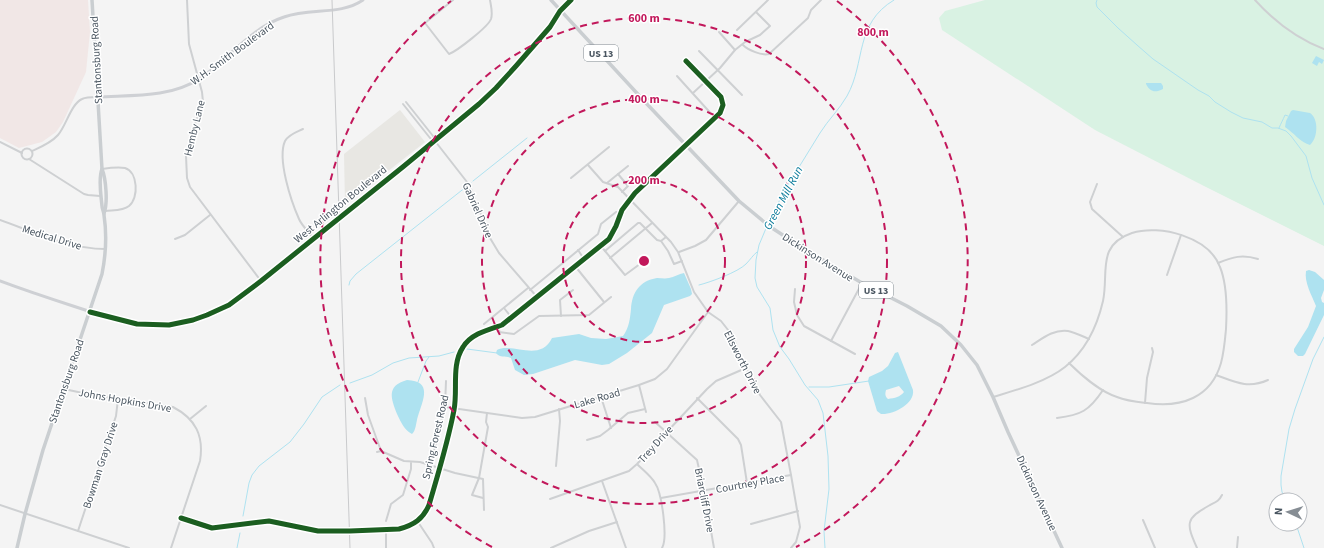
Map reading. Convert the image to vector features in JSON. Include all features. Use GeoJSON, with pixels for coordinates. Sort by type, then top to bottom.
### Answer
{"type":"FeatureCollection","features":[{"type":"Feature","properties":{"kind":"main road","name":"Stantonsburg Road"},"geometry":{"type":"LineString","coordinates":[[92,0],[102,169],[100,174],[102,207],[105,212]]}},
{"type":"Feature","properties":{"kind":"main road","name":"W.H. Smith Boulevard"},"geometry":{"type":"LineString","coordinates":[[98,97],[147,94],[173,90],[199,79],[261,29],[277,19],[298,13],[347,8],[357,5],[363,0]]}},
{"type":"Feature","properties":{"kind":"main road","name":"Dickinson Avenue"},"geometry":{"type":"LineString","coordinates":[[551,0],[739,201],[776,230],[801,247],[862,283],[907,306],[941,326],[961,345],[977,365],[993,397],[1062,548]]}},
{"type":"Feature","properties":{"kind":"main road","name":"West Arlington Boulevard"},"geometry":{"type":"LineString","coordinates":[[0,282],[90,312],[137,324],[179,324],[219,310],[238,299],[314,239],[435,141],[496,88],[550,27],[560,11],[571,0]]}},
{"type":"Feature","properties":{"kind":"main road","name":"Stantonsburg Road"},"geometry":{"type":"LineString","coordinates":[[17,548],[43,450],[102,274],[106,249],[106,207],[105,175],[102,169]]}},
{"type":"Feature","properties":{"kind":"street","name":"Hemby Lane"},"geometry":{"type":"LineString","coordinates":[[187,0],[189,44],[199,79],[203,102],[191,135],[186,156],[187,178],[190,187],[210,216],[261,281]]}},
{"type":"Feature","properties":{"kind":"street"},"geometry":{"type":"LineString","coordinates":[[453,0],[425,23],[425,25],[449,54],[489,22],[492,13],[490,0]]}},
{"type":"Feature","properties":{"kind":"street"},"geometry":{"type":"LineString","coordinates":[[737,30],[768,0]]}},
{"type":"Feature","properties":{"kind":"street"},"geometry":{"type":"LineString","coordinates":[[743,44],[746,48],[764,55],[769,54],[808,18],[811,10],[821,0]]}},
{"type":"Feature","properties":{"kind":"street"},"geometry":{"type":"LineString","coordinates":[[1255,0],[1266,12],[1287,29],[1305,41],[1324,49]]}},
{"type":"Feature","properties":{"kind":"street"},"geometry":{"type":"LineString","coordinates":[[693,94],[717,71],[735,50],[760,35],[770,26],[756,12]]}},
{"type":"Feature","properties":{"kind":"street"},"geometry":{"type":"LineString","coordinates":[[719,32],[735,50]]}},
{"type":"Feature","properties":{"kind":"street"},"geometry":{"type":"LineString","coordinates":[[699,51],[742,95]]}},
{"type":"Feature","properties":{"kind":"street"},"geometry":{"type":"LineString","coordinates":[[677,76],[715,118],[720,113],[723,105],[721,97],[686,61]]}},
{"type":"Feature","properties":{"kind":"street"},"geometry":{"type":"LineString","coordinates":[[22,153],[26,149],[32,151],[48,144],[58,136],[80,99],[98,97]]}},
{"type":"Feature","properties":{"kind":"street"},"geometry":{"type":"LineString","coordinates":[[406,102],[433,136],[435,141]]}},
{"type":"Feature","properties":{"kind":"street"},"geometry":{"type":"LineString","coordinates":[[403,104],[430,138],[435,141]]}},
{"type":"Feature","properties":{"kind":"street","name":"Spring Forest Road"},"geometry":{"type":"LineString","coordinates":[[418,522],[429,505],[439,468],[454,409],[457,362],[463,347],[472,337],[500,325],[511,317],[609,239],[621,213],[635,193],[715,118]]}},
{"type":"Feature","properties":{"kind":"street"},"geometry":{"type":"LineString","coordinates":[[303,129],[292,134],[285,140],[283,148],[284,173],[285,180],[299,219],[314,239]]}},
{"type":"Feature","properties":{"kind":"street","name":"Gabriel Drive"},"geometry":{"type":"LineString","coordinates":[[435,141],[471,189],[490,238],[499,253],[537,297]]}},
{"type":"Feature","properties":{"kind":"street"},"geometry":{"type":"LineString","coordinates":[[0,142],[22,153],[24,158],[29,159],[84,194],[102,196]]}},
{"type":"Feature","properties":{"kind":"street"},"geometry":{"type":"LineString","coordinates":[[571,178],[609,147]]}},
{"type":"Feature","properties":{"kind":"street"},"geometry":{"type":"LineString","coordinates":[[29,159],[32,156],[32,151]]}},
{"type":"Feature","properties":{"kind":"street"},"geometry":{"type":"LineString","coordinates":[[588,164],[600,180],[606,184],[618,187],[622,192],[628,186],[618,174]]}},
{"type":"Feature","properties":{"kind":"street"},"geometry":{"type":"LineString","coordinates":[[606,184],[628,166]]}},
{"type":"Feature","properties":{"kind":"street"},"geometry":{"type":"LineString","coordinates":[[102,169],[126,168],[135,178],[135,196],[129,206],[121,210],[105,212]]}},
{"type":"Feature","properties":{"kind":"street"},"geometry":{"type":"LineString","coordinates":[[1097,184],[1090,202],[1092,210],[1123,237]]}},
{"type":"Feature","properties":{"kind":"street","name":"Ellsworth Drive"},"geometry":{"type":"LineString","coordinates":[[622,192],[666,237],[678,252],[694,292],[708,312],[721,321],[732,335],[746,368],[760,395],[781,422],[800,527],[796,542],[791,548]]}},
{"type":"Feature","properties":{"kind":"street"},"geometry":{"type":"LineString","coordinates":[[678,252],[706,240],[739,201]]}},
{"type":"Feature","properties":{"kind":"street"},"geometry":{"type":"LineString","coordinates":[[484,324],[598,234],[601,224],[616,212],[621,213]]}},
{"type":"Feature","properties":{"kind":"street"},"geometry":{"type":"LineString","coordinates":[[175,239],[185,235],[210,216]]}},
{"type":"Feature","properties":{"kind":"street","name":"Medical Drive"},"geometry":{"type":"LineString","coordinates":[[0,220],[73,245],[92,249],[106,249]]}},
{"type":"Feature","properties":{"kind":"street"},"geometry":{"type":"LineString","coordinates":[[605,251],[638,223],[640,223],[657,240],[661,242],[668,251],[674,264],[682,262]]}},
{"type":"Feature","properties":{"kind":"street"},"geometry":{"type":"LineString","coordinates":[[610,258],[652,223]]}},
{"type":"Feature","properties":{"kind":"street"},"geometry":{"type":"LineString","coordinates":[[993,397],[1055,374],[1078,354],[1089,339],[1096,325],[1103,300],[1106,257],[1114,242],[1123,237],[1141,231],[1162,230],[1181,235],[1207,248],[1220,267],[1226,299],[1227,316],[1221,363],[1210,385],[1197,397],[1175,403],[1157,404],[1116,397],[1103,390],[1077,371],[1069,363]]}},
{"type":"Feature","properties":{"kind":"street"},"geometry":{"type":"LineString","coordinates":[[1167,275],[1181,235]]}},
{"type":"Feature","properties":{"kind":"street"},"geometry":{"type":"LineString","coordinates":[[661,242],[666,237]]}},
{"type":"Feature","properties":{"kind":"street"},"geometry":{"type":"LineString","coordinates":[[600,245],[625,276],[644,261]]}},
{"type":"Feature","properties":{"kind":"street"},"geometry":{"type":"LineString","coordinates":[[578,250],[584,258]]}},
{"type":"Feature","properties":{"kind":"street"},"geometry":{"type":"LineString","coordinates":[[1218,263],[1232,257],[1250,256],[1258,259]]}},
{"type":"Feature","properties":{"kind":"street"},"geometry":{"type":"LineString","coordinates":[[575,266],[604,302]]}},
{"type":"Feature","properties":{"kind":"street"},"geometry":{"type":"LineString","coordinates":[[830,341],[862,283]]}},
{"type":"Feature","properties":{"kind":"street"},"geometry":{"type":"LineString","coordinates":[[795,289],[794,302],[797,315],[804,326],[855,354]]}},
{"type":"Feature","properties":{"kind":"street"},"geometry":{"type":"LineString","coordinates":[[561,316],[560,300],[573,290]]}},
{"type":"Feature","properties":{"kind":"street"},"geometry":{"type":"LineString","coordinates":[[500,325],[500,332],[514,334],[536,317],[589,315],[611,297]]}},
{"type":"Feature","properties":{"kind":"street"},"geometry":{"type":"LineString","coordinates":[[504,308],[511,317]]}},
{"type":"Feature","properties":{"kind":"street","name":"Lake Road"},"geometry":{"type":"LineString","coordinates":[[444,407],[522,418],[535,417],[639,386],[655,379],[667,369],[708,312]]}},
{"type":"Feature","properties":{"kind":"street"},"geometry":{"type":"LineString","coordinates":[[1032,345],[1051,333],[1059,331],[1068,331],[1089,339]]}},
{"type":"Feature","properties":{"kind":"street"},"geometry":{"type":"LineString","coordinates":[[1145,403],[1146,378],[1153,352],[1152,348]]}},
{"type":"Feature","properties":{"kind":"street","name":"Trey Drive"},"geometry":{"type":"LineString","coordinates":[[550,499],[629,470],[637,464],[697,398],[716,381],[746,368]]}},
{"type":"Feature","properties":{"kind":"street"},"geometry":{"type":"LineString","coordinates":[[1216,375],[1238,384],[1260,384],[1268,380]]}},
{"type":"Feature","properties":{"kind":"street"},"geometry":{"type":"LineString","coordinates":[[430,466],[444,407],[446,381]]}},
{"type":"Feature","properties":{"kind":"street"},"geometry":{"type":"LineString","coordinates":[[587,440],[600,436],[628,413],[645,410],[639,386]]}},
{"type":"Feature","properties":{"kind":"street","name":"Johns Hopkins Drive"},"geometry":{"type":"LineString","coordinates":[[63,388],[92,395],[173,407],[181,411],[190,419],[198,433],[202,451],[171,548]]}},
{"type":"Feature","properties":{"kind":"street"},"geometry":{"type":"LineString","coordinates":[[1057,418],[1074,416],[1084,411],[1095,401],[1103,390]]}},
{"type":"Feature","properties":{"kind":"street"},"geometry":{"type":"LineString","coordinates":[[601,397],[611,428]]}},
{"type":"Feature","properties":{"kind":"street","name":"Bowman Gray Drive"},"geometry":{"type":"LineString","coordinates":[[78,531],[116,416],[118,398]]}},
{"type":"Feature","properties":{"kind":"street"},"geometry":{"type":"LineString","coordinates":[[365,398],[368,415],[380,451]]}},
{"type":"Feature","properties":{"kind":"street"},"geometry":{"type":"LineString","coordinates":[[697,398],[738,439],[748,483]]}},
{"type":"Feature","properties":{"kind":"street"},"geometry":{"type":"LineString","coordinates":[[190,419],[206,406]]}},
{"type":"Feature","properties":{"kind":"street"},"geometry":{"type":"LineString","coordinates":[[556,466],[560,421],[559,409]]}},
{"type":"Feature","properties":{"kind":"street"},"geometry":{"type":"LineString","coordinates":[[483,498],[472,495],[479,478],[488,427],[486,422],[487,413]]}},
{"type":"Feature","properties":{"kind":"street","name":"Briarcliff Drive"},"geometry":{"type":"LineString","coordinates":[[655,422],[697,460],[714,548]]}},
{"type":"Feature","properties":{"kind":"street"},"geometry":{"type":"LineString","coordinates":[[377,452],[380,451],[404,461],[420,462],[430,466],[483,479],[484,510]]}},
{"type":"Feature","properties":{"kind":"street"},"geometry":{"type":"LineString","coordinates":[[386,522],[391,504],[403,495],[412,469],[411,462]]}},
{"type":"Feature","properties":{"kind":"street"},"geometry":{"type":"LineString","coordinates":[[637,464],[656,484],[661,498],[666,530],[664,545],[662,548]]}},
{"type":"Feature","properties":{"kind":"street","name":"Courtney Place"},"geometry":{"type":"LineString","coordinates":[[661,498],[791,475]]}},
{"type":"Feature","properties":{"kind":"street"},"geometry":{"type":"LineString","coordinates":[[602,481],[626,548]]}},
{"type":"Feature","properties":{"kind":"street"},"geometry":{"type":"LineString","coordinates":[[1197,548],[1190,532],[1191,520],[1196,513],[1219,500],[1222,495]]}},
{"type":"Feature","properties":{"kind":"street"},"geometry":{"type":"LineString","coordinates":[[0,505],[129,548]]}},
{"type":"Feature","properties":{"kind":"street"},"geometry":{"type":"LineString","coordinates":[[751,524],[798,511]]}},
{"type":"Feature","properties":{"kind":"street"},"geometry":{"type":"LineString","coordinates":[[181,518],[212,528],[269,521],[318,532],[399,529],[408,527],[418,522],[434,548]]}},
{"type":"Feature","properties":{"kind":"street"},"geometry":{"type":"LineString","coordinates":[[1143,520],[1155,548]]}},
{"type":"Feature","properties":{"kind":"street"},"geometry":{"type":"LineString","coordinates":[[551,548],[589,531],[617,522]]}},
{"type":"Feature","properties":{"kind":"street"},"geometry":{"type":"LineString","coordinates":[[386,530],[386,548]]}},
{"type":"Feature","properties":{"kind":"street"},"geometry":{"type":"LineString","coordinates":[[1237,548],[1238,537]]}},
{"type":"Feature","properties":{"kind":"shaded area"},"geometry":{"type":"Polygon","coordinates":[[[0,0],[88,0],[90,32],[86,72],[63,122],[56,132],[42,142],[19,148],[0,138],[0,0]]]}},
{"type":"Feature","properties":{"kind":"shaded area"},"geometry":{"type":"Polygon","coordinates":[[[400,110],[425,142],[345,205],[344,154],[400,110]]]}},
{"type":"Feature","properties":{"kind":"green space"},"geometry":{"type":"Polygon","coordinates":[[[985,0],[1324,0],[1324,246],[1095,130],[942,30],[939,18],[945,11],[985,0]]]}},
{"type":"Feature","properties":{"kind":"water"},"geometry":{"type":"Polygon","coordinates":[[[1316,56],[1324,60],[1322,64],[1319,62],[1317,66],[1312,63],[1316,56]]]}},
{"type":"Feature","properties":{"kind":"water"},"geometry":{"type":"Polygon","coordinates":[[[1146,83],[1161,83],[1163,89],[1153,91],[1149,89],[1146,83]]]}},
{"type":"Feature","properties":{"kind":"water"},"geometry":{"type":"Polygon","coordinates":[[[1293,110],[1310,113],[1315,120],[1315,138],[1310,145],[1303,142],[1285,127],[1286,121],[1293,110]]]}},
{"type":"Feature","properties":{"kind":"water"},"geometry":{"type":"Polygon","coordinates":[[[1309,270],[1315,272],[1324,280],[1324,290],[1321,298],[1322,302],[1324,303],[1324,315],[1305,354],[1303,356],[1298,356],[1294,352],[1294,349],[1308,327],[1316,306],[1306,280],[1306,271],[1309,270]]]}},
{"type":"Feature","properties":{"kind":"water"},"geometry":{"type":"Polygon","coordinates":[[[684,273],[692,294],[664,305],[652,333],[627,353],[609,364],[602,365],[575,360],[533,374],[524,375],[515,370],[511,358],[500,356],[496,353],[497,350],[503,348],[533,351],[547,345],[552,338],[579,334],[591,338],[606,339],[623,336],[629,323],[633,298],[641,285],[657,278],[669,278],[684,273]]]}},
{"type":"Feature","properties":{"kind":"water"},"geometry":{"type":"Polygon","coordinates":[[[898,352],[913,390],[913,395],[907,404],[897,411],[881,414],[877,411],[868,381],[869,377],[882,371],[888,366],[895,353],[898,352]],[[899,386],[886,390],[886,397],[888,399],[895,398],[904,392],[899,386]]]}},
{"type":"Feature","properties":{"kind":"water"},"geometry":{"type":"Polygon","coordinates":[[[407,380],[415,381],[420,384],[424,392],[424,398],[415,429],[412,434],[401,423],[392,398],[393,389],[400,383],[407,380]]]}},
{"type":"Feature","properties":{"kind":"waterway","name":"Green Mill Run"},"geometry":{"type":"LineString","coordinates":[[768,224],[792,178],[823,128],[847,96],[853,83],[863,44],[872,20],[881,10],[894,0]]}},
{"type":"Feature","properties":{"kind":"waterway"},"geometry":{"type":"LineString","coordinates":[[1097,0],[1097,7],[1153,59],[1209,96],[1215,102],[1243,118],[1262,122],[1272,128],[1278,128],[1286,131],[1306,156],[1312,178],[1324,205]]}},
{"type":"Feature","properties":{"kind":"waterway"},"geometry":{"type":"LineString","coordinates":[[1279,128],[1285,115],[1288,116]]}},
{"type":"Feature","properties":{"kind":"waterway"},"geometry":{"type":"LineString","coordinates":[[473,181],[527,138]]}},
{"type":"Feature","properties":{"kind":"waterway"},"geometry":{"type":"LineString","coordinates":[[349,285],[350,281],[356,274],[471,183]]}},
{"type":"Feature","properties":{"kind":"waterway","name":"Green Mill Run"},"geometry":{"type":"LineString","coordinates":[[767,226],[759,245],[756,260],[755,278],[757,287],[770,308],[773,330],[780,347],[805,385],[818,400],[823,413],[828,456],[829,489],[824,531],[825,548]]}},
{"type":"Feature","properties":{"kind":"waterway"},"geometry":{"type":"LineString","coordinates":[[699,285],[737,270],[746,264],[757,252]]}},
{"type":"Feature","properties":{"kind":"waterway"},"geometry":{"type":"LineString","coordinates":[[1282,492],[1281,476],[1289,429],[1313,359],[1324,337]]}},
{"type":"Feature","properties":{"kind":"waterway"},"geometry":{"type":"LineString","coordinates":[[467,349],[497,353]]}},
{"type":"Feature","properties":{"kind":"waterway"},"geometry":{"type":"LineString","coordinates":[[350,383],[372,375],[393,363],[409,358],[439,356],[454,352]]}},
{"type":"Feature","properties":{"kind":"waterway"},"geometry":{"type":"LineString","coordinates":[[418,382],[429,357]]}},
{"type":"Feature","properties":{"kind":"waterway"},"geometry":{"type":"LineString","coordinates":[[809,387],[829,387],[869,381]]}},
{"type":"Feature","properties":{"kind":"waterway"},"geometry":{"type":"LineString","coordinates":[[243,516],[249,483],[252,475],[259,466],[290,442],[322,397],[340,385]]}},
{"type":"Feature","properties":{"kind":"waterway"},"geometry":{"type":"LineString","coordinates":[[1299,532],[1304,548]]}},
{"type":"Feature","properties":{"kind":"waterway"},"geometry":{"type":"LineString","coordinates":[[237,548],[240,533]]}},
{"type":"Feature","properties":{"kind":"railway"},"geometry":{"type":"LineString","coordinates":[[332,0],[350,548]]}},
{"type":"Feature","properties":{"kind":"cycle path"},"geometry":{"type":"LineString","coordinates":[[90,312],[137,324],[169,325],[193,320],[229,305],[261,281],[479,104],[516,66],[550,27],[560,11],[571,0]]}},
{"type":"Feature","properties":{"kind":"cycle path"},"geometry":{"type":"LineString","coordinates":[[181,518],[212,528],[269,521],[318,531],[399,529],[409,526],[421,518],[429,505],[449,434],[455,402],[457,362],[463,347],[475,336],[502,325],[609,239],[622,210],[635,193],[720,113],[723,105],[721,97],[686,61]]}}]}
